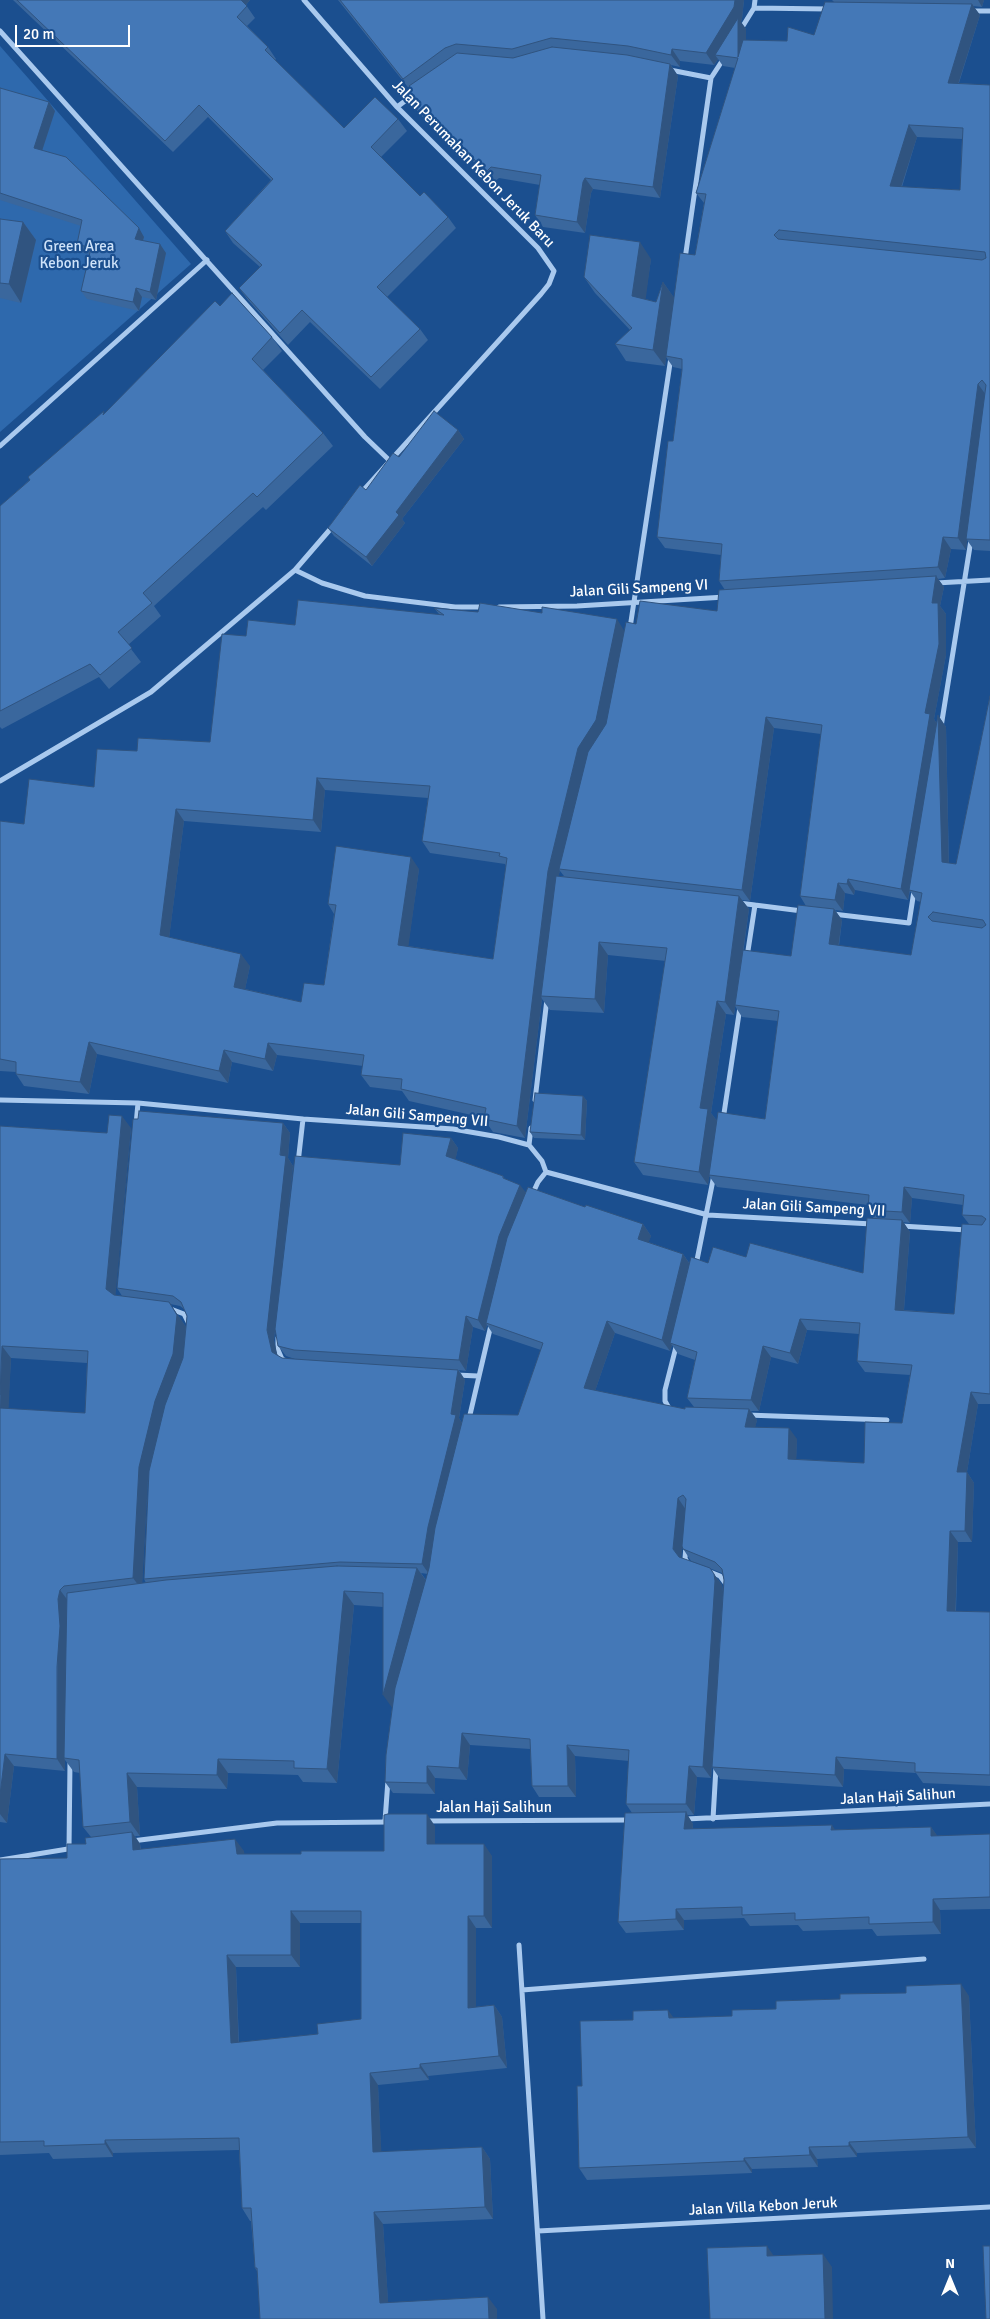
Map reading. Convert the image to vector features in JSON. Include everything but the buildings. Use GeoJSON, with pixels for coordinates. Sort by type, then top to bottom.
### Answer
{"type":"FeatureCollection","features":[{"type":"Feature","properties":{"kind":"street","name":"Jalan Perumahan Kebon Jeruk Baru"},"geometry":{"type":"LineString","coordinates":[[304,0],[397,107],[538,248],[554,271],[549,284],[541,294],[389,460],[358,497]]}},
{"type":"Feature","properties":{"kind":"street"},"geometry":{"type":"LineString","coordinates":[[737,36],[754,8],[755,0]]}},
{"type":"Feature","properties":{"kind":"street"},"geometry":{"type":"LineString","coordinates":[[754,8],[832,9]]}},
{"type":"Feature","properties":{"kind":"street"},"geometry":{"type":"LineString","coordinates":[[960,10],[990,11]]}},
{"type":"Feature","properties":{"kind":"street"},"geometry":{"type":"LineString","coordinates":[[0,31],[208,260],[365,437],[389,460]]}},
{"type":"Feature","properties":{"kind":"street"},"geometry":{"type":"LineString","coordinates":[[684,266],[712,78],[728,51]]}},
{"type":"Feature","properties":{"kind":"street"},"geometry":{"type":"LineString","coordinates":[[664,68],[712,78]]}},
{"type":"Feature","properties":{"kind":"street"},"geometry":{"type":"LineString","coordinates":[[397,107],[420,90]]}},
{"type":"Feature","properties":{"kind":"street"},"geometry":{"type":"LineString","coordinates":[[0,446],[208,260]]}},
{"type":"Feature","properties":{"kind":"street"},"geometry":{"type":"LineString","coordinates":[[630,632],[672,345]]}},
{"type":"Feature","properties":{"kind":"street"},"geometry":{"type":"LineString","coordinates":[[0,782],[151,692],[295,570],[339,519]]}},
{"type":"Feature","properties":{"kind":"street"},"geometry":{"type":"LineString","coordinates":[[940,733],[966,581],[972,532]]}},
{"type":"Feature","properties":{"kind":"street","name":"Jalan Gili Sampeng VI"},"geometry":{"type":"LineString","coordinates":[[295,570],[322,582],[365,596],[455,607],[528,607],[732,596]]}},
{"type":"Feature","properties":{"kind":"street"},"geometry":{"type":"LineString","coordinates":[[927,584],[990,580]]}},
{"type":"Feature","properties":{"kind":"street"},"geometry":{"type":"LineString","coordinates":[[822,913],[909,922],[915,885]]}},
{"type":"Feature","properties":{"kind":"street"},"geometry":{"type":"LineString","coordinates":[[736,903],[813,912]]}},
{"type":"Feature","properties":{"kind":"street"},"geometry":{"type":"LineString","coordinates":[[746,964],[755,905]]}},
{"type":"Feature","properties":{"kind":"street"},"geometry":{"type":"LineString","coordinates":[[534,1106],[548,990]]}},
{"type":"Feature","properties":{"kind":"street"},"geometry":{"type":"LineString","coordinates":[[722,1129],[741,1003]]}},
{"type":"Feature","properties":{"kind":"street","name":"Jalan Gili Sampeng VII"},"geometry":{"type":"LineString","coordinates":[[0,1100],[138,1103],[303,1119],[453,1129],[499,1137],[529,1145]]}},
{"type":"Feature","properties":{"kind":"street"},"geometry":{"type":"LineString","coordinates":[[135,1132],[138,1103]]}},
{"type":"Feature","properties":{"kind":"street"},"geometry":{"type":"LineString","coordinates":[[297,1174],[303,1119]]}},
{"type":"Feature","properties":{"kind":"street"},"geometry":{"type":"LineString","coordinates":[[531,1198],[538,1182],[546,1172],[542,1161],[529,1145],[532,1126]]}},
{"type":"Feature","properties":{"kind":"street"},"geometry":{"type":"LineString","coordinates":[[694,1270],[708,1215],[715,1167]]}},
{"type":"Feature","properties":{"kind":"street","name":"Jalan Gili Sampeng VII"},"geometry":{"type":"LineString","coordinates":[[546,1172],[708,1215],[881,1225]]}},
{"type":"Feature","properties":{"kind":"street","name":"Jalan Gili Sampeng VII"},"geometry":{"type":"LineString","coordinates":[[890,1225],[975,1230]]}},
{"type":"Feature","properties":{"kind":"street"},"geometry":{"type":"LineString","coordinates":[[162,1307],[179,1310],[184,1314],[190,1326],[189,1334]]}},
{"type":"Feature","properties":{"kind":"street"},"geometry":{"type":"LineString","coordinates":[[466,1430],[492,1321]]}},
{"type":"Feature","properties":{"kind":"street"},"geometry":{"type":"LineString","coordinates":[[279,1331],[278,1350],[282,1359],[291,1364]]}},
{"type":"Feature","properties":{"kind":"street"},"geometry":{"type":"LineString","coordinates":[[676,1413],[668,1409],[665,1390],[679,1334]]}},
{"type":"Feature","properties":{"kind":"street"},"geometry":{"type":"LineString","coordinates":[[450,1375],[478,1376]]}},
{"type":"Feature","properties":{"kind":"street"},"geometry":{"type":"LineString","coordinates":[[743,1415],[887,1420]]}},
{"type":"Feature","properties":{"kind":"street"},"geometry":{"type":"LineString","coordinates":[[687,1539],[685,1558],[688,1564],[693,1566]]}},
{"type":"Feature","properties":{"kind":"street"},"geometry":{"type":"LineString","coordinates":[[705,1570],[720,1576],[726,1583],[728,1592]]}},
{"type":"Feature","properties":{"kind":"street"},"geometry":{"type":"LineString","coordinates":[[69,1849],[70,1758]]}},
{"type":"Feature","properties":{"kind":"street"},"geometry":{"type":"LineString","coordinates":[[713,1819],[717,1760]]}},
{"type":"Feature","properties":{"kind":"street"},"geometry":{"type":"LineString","coordinates":[[385,1822],[388,1775]]}},
{"type":"Feature","properties":{"kind":"street","name":"Jalan Haji Salihun"},"geometry":{"type":"LineString","coordinates":[[674,1820],[990,1804]]}},
{"type":"Feature","properties":{"kind":"street","name":"Jalan Haji Salihun"},"geometry":{"type":"LineString","coordinates":[[423,1821],[636,1820]]}},
{"type":"Feature","properties":{"kind":"street"},"geometry":{"type":"LineString","coordinates":[[123,1842],[276,1823],[394,1822]]}},
{"type":"Feature","properties":{"kind":"street"},"geometry":{"type":"LineString","coordinates":[[0,1860],[78,1848]]}},
{"type":"Feature","properties":{"kind":"street"},"geometry":{"type":"LineString","coordinates":[[519,1945],[543,2319]]}},
{"type":"Feature","properties":{"kind":"street"},"geometry":{"type":"LineString","coordinates":[[522,1990],[924,1958]]}},
{"type":"Feature","properties":{"kind":"street","name":"Jalan Villa Kebon Jeruk"},"geometry":{"type":"LineString","coordinates":[[538,2232],[990,2207]]}},
{"type":"Feature","properties":{"kind":"green space","name":"Green Area Kebon Jeruk"},"geometry":{"type":"Polygon","coordinates":[[[0,46],[191,264],[0,432],[0,46]]]}}]}
